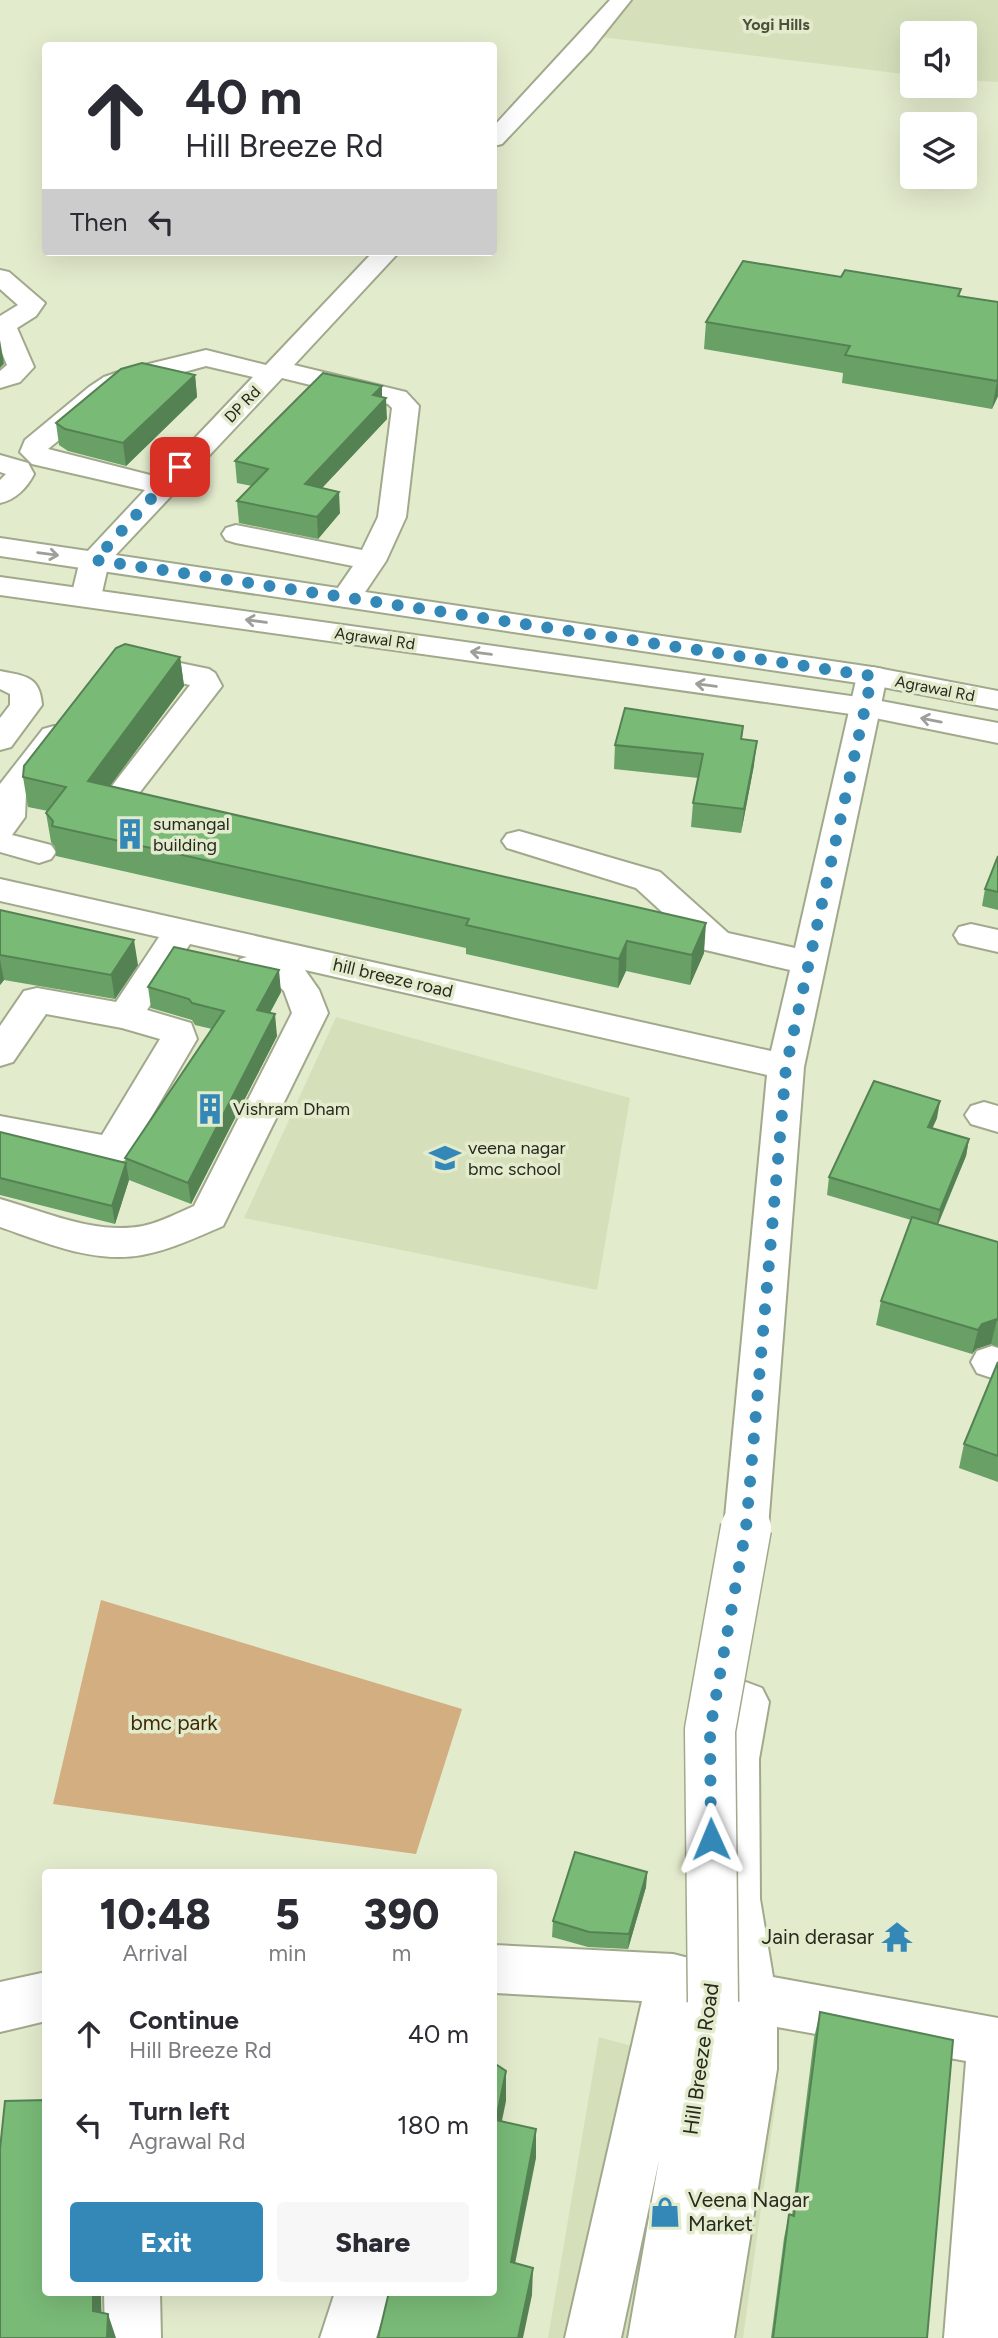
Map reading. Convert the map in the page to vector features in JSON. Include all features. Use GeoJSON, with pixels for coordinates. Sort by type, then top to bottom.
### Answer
{"type":"FeatureCollection","features":[{"type":"Feature","properties":{"kind":"street"},"geometry":{"type":"LineString","coordinates":[[497,136],[583,45],[621,0]]}},
{"type":"Feature","properties":{"kind":"street"},"geometry":{"type":"LineString","coordinates":[[583,45],[606,48]]}},
{"type":"Feature","properties":{"kind":"street","name":"DP Rd"},"geometry":{"type":"LineString","coordinates":[[86,597],[95,560],[162,486],[383,256]]}},
{"type":"Feature","properties":{"kind":"street"},"geometry":{"type":"LineString","coordinates":[[0,277],[32,303],[27,311],[3,325],[21,367],[11,376],[0,380]]}},
{"type":"Feature","properties":{"kind":"street"},"geometry":{"type":"LineString","coordinates":[[162,486],[41,458],[34,452],[35,446],[113,383],[206,358],[397,398],[406,406],[391,517],[371,561],[346,598]]}},
{"type":"Feature","properties":{"kind":"street"},"geometry":{"type":"LineString","coordinates":[[0,463],[18,469],[20,474],[0,495]]}},
{"type":"Feature","properties":{"kind":"street"},"geometry":{"type":"LineString","coordinates":[[236,534],[371,561]]}},
{"type":"Feature","properties":{"kind":"street","name":"Agrawal Rd"},"geometry":{"type":"LineString","coordinates":[[0,547],[346,598],[869,691],[998,733]]}},
{"type":"Feature","properties":{"kind":"street","name":"Agrawal Rd"},"geometry":{"type":"LineString","coordinates":[[0,586],[869,691],[998,700]]}},
{"type":"Feature","properties":{"kind":"street"},"geometry":{"type":"LineString","coordinates":[[107,667],[126,660],[198,676],[204,680],[206,686],[202,694],[124,791],[122,801],[129,808],[182,820]]}},
{"type":"Feature","properties":{"kind":"street"},"geometry":{"type":"LineString","coordinates":[[0,680],[15,684],[26,691],[26,705],[0,740]]}},
{"type":"Feature","properties":{"kind":"street","name":"Hill Breeze Road"},"geometry":{"type":"LineString","coordinates":[[656,2338],[712,1993],[710,1730],[746,1528],[786,1067],[869,691]]}},
{"type":"Feature","properties":{"kind":"street"},"geometry":{"type":"LineString","coordinates":[[0,828],[8,817],[10,793],[74,709]]}},
{"type":"Feature","properties":{"kind":"street"},"geometry":{"type":"LineString","coordinates":[[519,841],[648,880],[717,942]]}},
{"type":"Feature","properties":{"kind":"street"},"geometry":{"type":"LineString","coordinates":[[0,842],[39,852]]}},
{"type":"Feature","properties":{"kind":"street","name":"hill breeze road"},"geometry":{"type":"LineString","coordinates":[[0,890],[175,939],[786,1067]]}},
{"type":"Feature","properties":{"kind":"street"},"geometry":{"type":"LineString","coordinates":[[0,910],[175,939],[294,977],[302,987],[310,1013],[209,1216],[134,1242],[107,1243],[0,1213]]}},
{"type":"Feature","properties":{"kind":"street"},"geometry":{"type":"LineString","coordinates":[[624,920],[809,962]]}},
{"type":"Feature","properties":{"kind":"street"},"geometry":{"type":"LineString","coordinates":[[125,1016],[175,939]]}},
{"type":"Feature","properties":{"kind":"street"},"geometry":{"type":"LineString","coordinates":[[0,1053],[37,1000],[125,1016],[178,1032],[178,1039],[112,1150],[0,1129]]}},
{"type":"Feature","properties":{"kind":"street"},"geometry":{"type":"LineString","coordinates":[[593,2338],[712,1993],[735,1899],[735,1759],[746,1702]]}},
{"type":"Feature","properties":{"kind":"street"},"geometry":{"type":"LineString","coordinates":[[497,1969],[512,1968],[712,1993],[996,2041],[972,2338]]}},
{"type":"Feature","properties":{"kind":"street"},"geometry":{"type":"LineString","coordinates":[[706,2338],[751,2068],[712,1993]]}},
{"type":"Feature","properties":{"kind":"street"},"geometry":{"type":"LineString","coordinates":[[0,2007],[42,1997]]}},
{"type":"Feature","properties":{"kind":"street"},"geometry":{"type":"LineString","coordinates":[[132,2296],[133,2338]]}},
{"type":"Feature","properties":{"kind":"street"},"geometry":{"type":"LineString","coordinates":[[348,2338],[362,2296]]}},
{"type":"Feature","properties":{"kind":"shaded area"},"geometry":{"type":"Polygon","coordinates":[[[632,0],[998,0],[998,82],[977,81],[977,21],[900,21],[900,74],[601,37],[632,0]]]}},
{"type":"Feature","properties":{"kind":"shaded area","name":"veena nagar bmc school"},"geometry":{"type":"Polygon","coordinates":[[[336,1017],[630,1098],[597,1290],[244,1218],[336,1017]]]}},
{"type":"Feature","properties":{"kind":"shaded area","name":"Veena Nagar Market"},"geometry":{"type":"Polygon","coordinates":[[[599,2037],[778,2086],[743,2338],[548,2338],[599,2037]]]}},
{"type":"Feature","properties":{"kind":"green space","name":"bmc park"},"geometry":{"type":"Polygon","coordinates":[[[101,1600],[462,1709],[416,1854],[53,1804],[101,1600]]]}},
{"type":"Feature","properties":{"kind":"building"},"geometry":{"type":"Polygon","coordinates":[[[743,261],[841,277],[845,270],[961,289],[958,296],[998,302],[997,381],[845,355],[850,346],[706,322],[743,261]]]}},
{"type":"Feature","properties":{"kind":"building"},"geometry":{"type":"Polygon","coordinates":[[[142,363],[195,375],[123,443],[65,429],[56,423],[121,369],[142,363]]]}},
{"type":"Feature","properties":{"kind":"building"},"geometry":{"type":"Polygon","coordinates":[[[323,373],[382,386],[373,395],[386,398],[305,484],[339,492],[317,517],[237,501],[268,469],[235,461],[323,373]]]}},
{"type":"Feature","properties":{"kind":"building"},"geometry":{"type":"Polygon","coordinates":[[[125,644],[180,657],[88,781],[706,923],[692,955],[627,941],[619,959],[466,925],[469,919],[52,826],[53,821],[46,813],[66,787],[23,777],[24,766],[116,648],[125,644]]]}},
{"type":"Feature","properties":{"kind":"building"},"geometry":{"type":"Polygon","coordinates":[[[625,708],[743,726],[741,739],[757,741],[744,809],[693,803],[703,754],[615,745],[625,708]]]}},
{"type":"Feature","properties":{"kind":"building"},"geometry":{"type":"Polygon","coordinates":[[[998,856],[998,892],[985,889],[998,856]]]}},
{"type":"Feature","properties":{"kind":"building"},"geometry":{"type":"Polygon","coordinates":[[[0,910],[134,940],[111,975],[0,955],[0,910]]]}},
{"type":"Feature","properties":{"kind":"building","name":"Vishram Dham"},"geometry":{"type":"Polygon","coordinates":[[[174,947],[279,970],[257,1010],[275,1014],[188,1183],[125,1158],[224,1011],[148,987],[174,947]]]}},
{"type":"Feature","properties":{"kind":"building"},"geometry":{"type":"Polygon","coordinates":[[[874,1081],[940,1101],[928,1127],[969,1139],[940,1210],[829,1177],[874,1081]]]}},
{"type":"Feature","properties":{"kind":"building"},"geometry":{"type":"Polygon","coordinates":[[[0,1132],[126,1163],[112,1206],[0,1178],[0,1132]]]}},
{"type":"Feature","properties":{"kind":"building"},"geometry":{"type":"Polygon","coordinates":[[[912,1217],[998,1242],[998,1320],[982,1324],[978,1330],[881,1301],[912,1217]]]}},
{"type":"Feature","properties":{"kind":"building"},"geometry":{"type":"Polygon","coordinates":[[[998,1362],[998,1456],[964,1444],[998,1362]]]}},
{"type":"Feature","properties":{"kind":"building"},"geometry":{"type":"Polygon","coordinates":[[[575,1852],[647,1872],[629,1934],[589,1932],[553,1921],[575,1852]]]}},
{"type":"Feature","properties":{"kind":"building"},"geometry":{"type":"Polygon","coordinates":[[[820,2012],[953,2040],[927,2338],[773,2338],[789,2214],[794,2216],[820,2012]]]}},
{"type":"Feature","properties":{"kind":"building"},"geometry":{"type":"Polygon","coordinates":[[[497,2065],[506,2071],[497,2115],[497,2065]]]}},
{"type":"Feature","properties":{"kind":"building"},"geometry":{"type":"Polygon","coordinates":[[[42,2100],[42,2296],[93,2296],[93,2311],[108,2314],[107,2338],[0,2338],[0,2149],[5,2101],[42,2100]]]}},
{"type":"Feature","properties":{"kind":"building"},"geometry":{"type":"Polygon","coordinates":[[[497,2120],[536,2129],[511,2262],[533,2268],[518,2338],[378,2338],[388,2296],[497,2296],[497,2120]]]}},
{"type":"Feature","properties":{"kind":"place","name":"sumangal building"},"geometry":{"type":"Point","coordinates":[130,834]}},
{"type":"Feature","properties":{"kind":"place","name":"Vishram Dham"},"geometry":{"type":"Point","coordinates":[210,1109]}},
{"type":"Feature","properties":{"kind":"place","name":"veena nagar bmc school"},"geometry":{"type":"Point","coordinates":[445,1158]}},
{"type":"Feature","properties":{"kind":"place","name":"Jain derasar"},"geometry":{"type":"Point","coordinates":[897,1937]}},
{"type":"Feature","properties":{"kind":"place","name":"Veena Nagar Market"},"geometry":{"type":"Point","coordinates":[665,2212]}},
{"type":"Feature","properties":{"kind":"district","name":"Yogi Hills"},"geometry":{"type":"Point","coordinates":[776,24]}},
{"type":"Feature","properties":{"kind":"route"},"geometry":{"type":"LineString","coordinates":[[180,467],[95,560],[872,676],[786,1067],[746,1528],[710,1730],[711,1839]]}}]}
